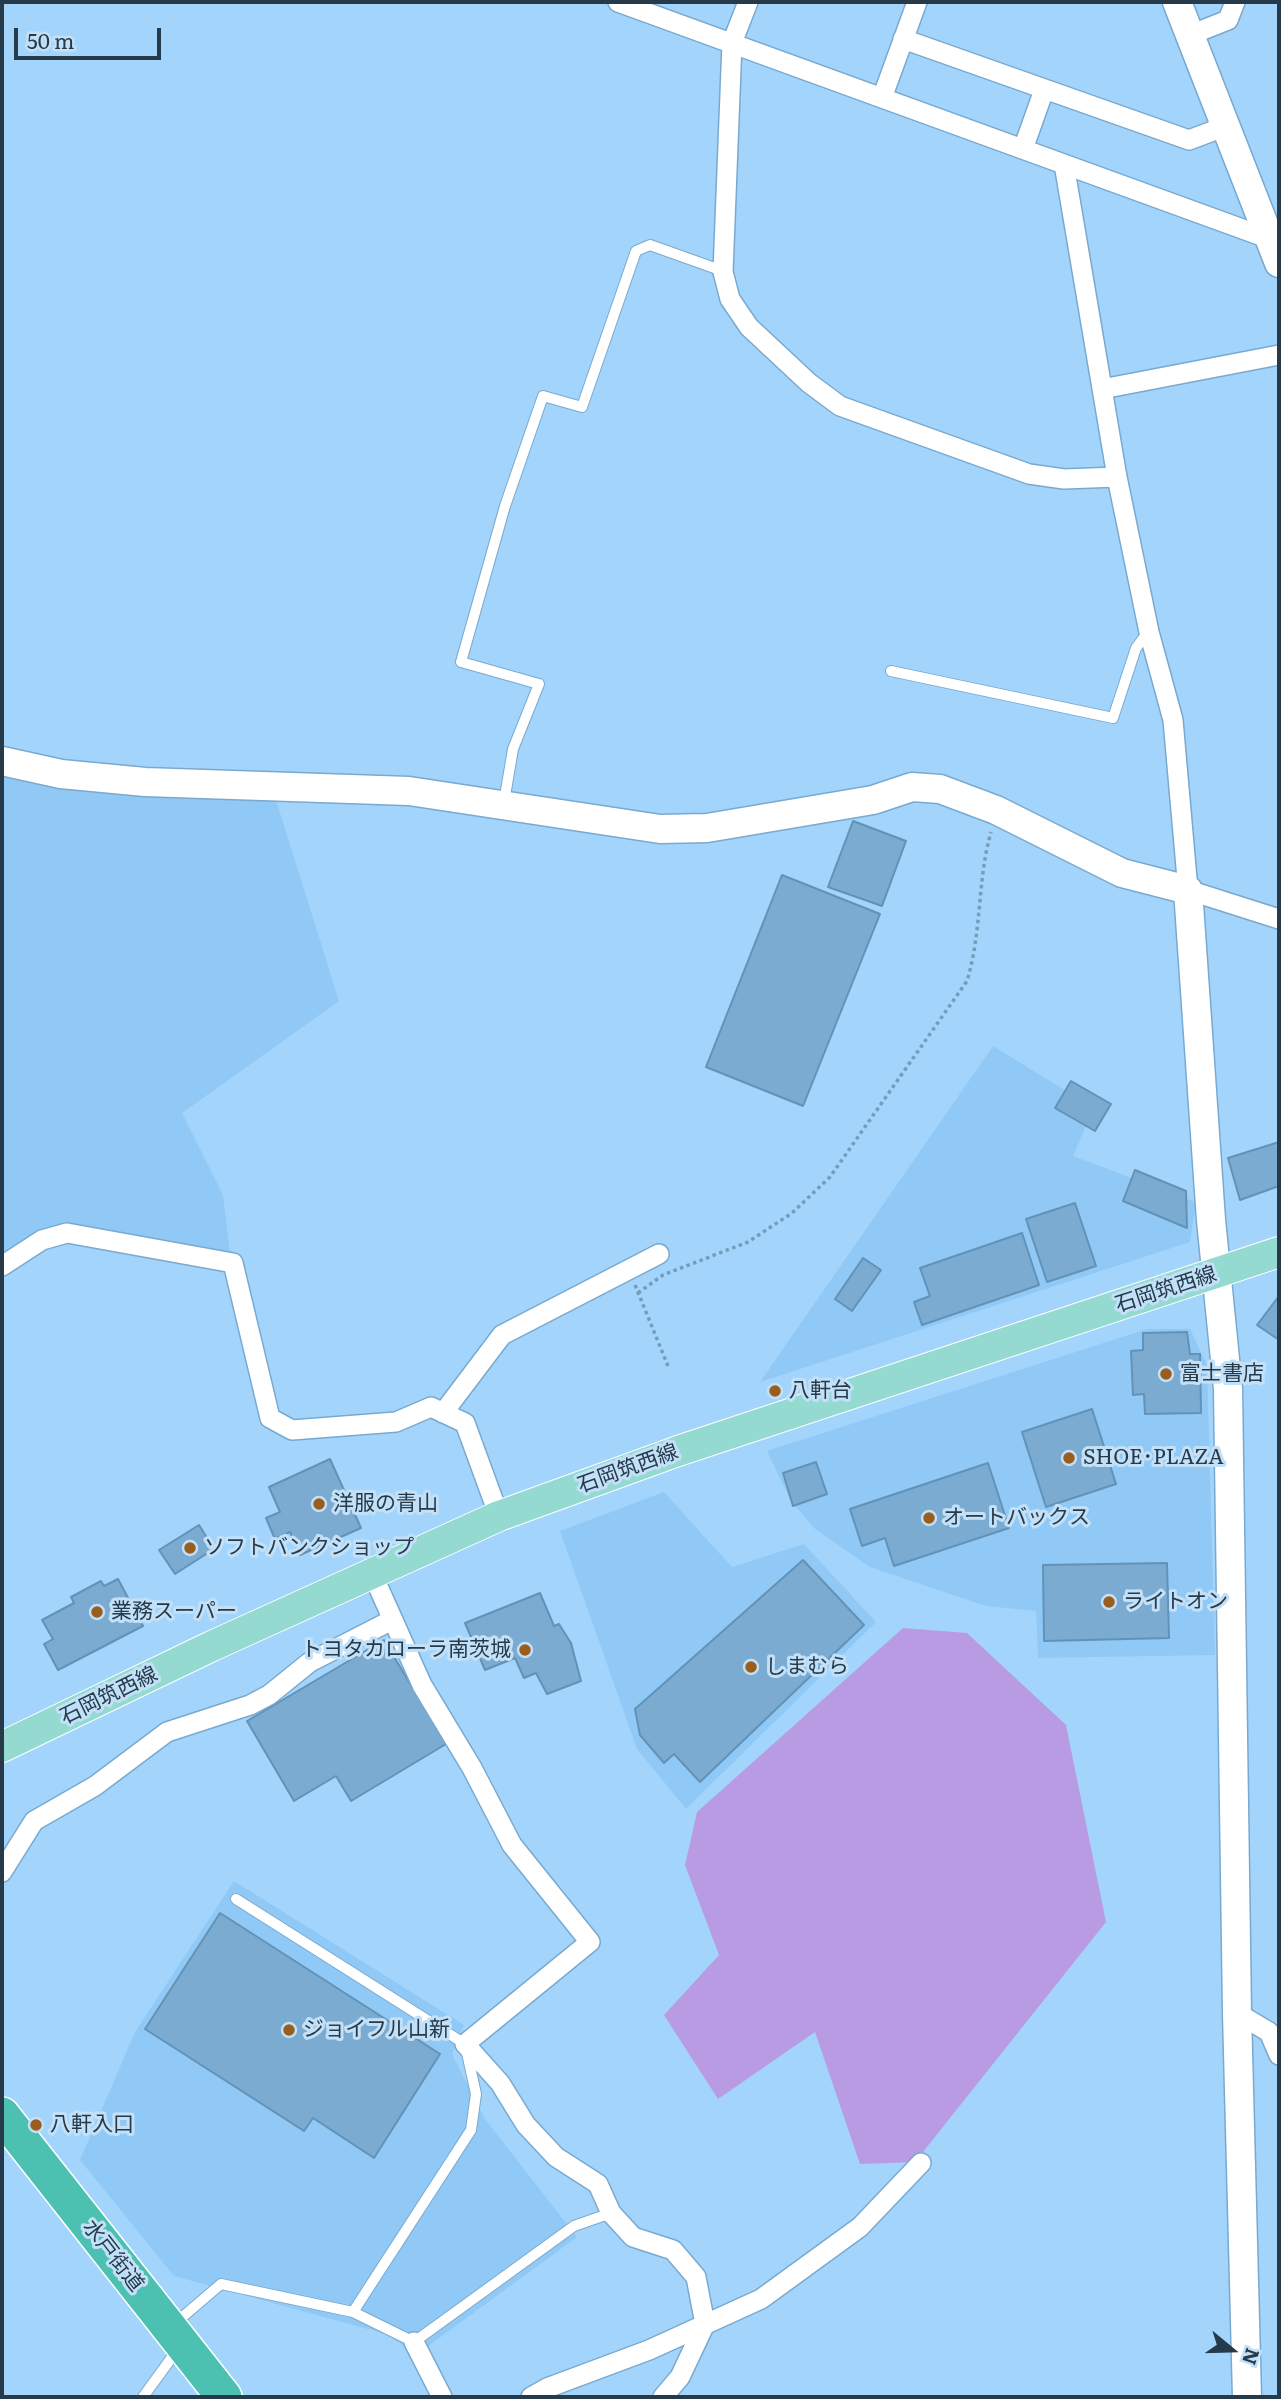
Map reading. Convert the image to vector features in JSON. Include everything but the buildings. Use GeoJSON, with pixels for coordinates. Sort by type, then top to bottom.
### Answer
{"type":"FeatureCollection","features":[{"type":"Feature","properties":{"kind":"highway","name":"水戸街道"},"geometry":{"type":"LineString","coordinates":[[2,2115],[224,2397]]}},
{"type":"Feature","properties":{"kind":"main road","name":"石岡筑西線"},"geometry":{"type":"LineString","coordinates":[[2,1747],[499,1516],[678,1451],[1279,1252]]}},
{"type":"Feature","properties":{"kind":"street"},"geometry":{"type":"LineString","coordinates":[[618,2],[1064,164],[1275,251]]}},
{"type":"Feature","properties":{"kind":"street"},"geometry":{"type":"LineString","coordinates":[[748,2],[732,43],[723,272],[730,299],[748,327],[809,383],[840,407],[1028,474],[1064,479],[1117,477]]}},
{"type":"Feature","properties":{"kind":"street"},"geometry":{"type":"LineString","coordinates":[[882,98],[917,2]]}},
{"type":"Feature","properties":{"kind":"street"},"geometry":{"type":"LineString","coordinates":[[1177,2],[1275,251]]}},
{"type":"Feature","properties":{"kind":"street"},"geometry":{"type":"LineString","coordinates":[[1190,34],[1228,20],[1235,2]]}},
{"type":"Feature","properties":{"kind":"street"},"geometry":{"type":"LineString","coordinates":[[903,39],[1189,140],[1226,126]]}},
{"type":"Feature","properties":{"kind":"street"},"geometry":{"type":"LineString","coordinates":[[1023,149],[1044,90]]}},
{"type":"Feature","properties":{"kind":"street"},"geometry":{"type":"LineString","coordinates":[[1064,164],[1117,477],[1149,632],[1172,720],[1188,890],[1195,1023],[1228,1388],[1237,2013],[1247,2397]]}},
{"type":"Feature","properties":{"kind":"street"},"geometry":{"type":"LineString","coordinates":[[1102,389],[1279,355]]}},
{"type":"Feature","properties":{"kind":"street"},"geometry":{"type":"LineString","coordinates":[[2,761],[61,774],[145,782],[409,791],[660,830],[707,828],[873,800],[912,787],[940,789],[996,810],[1122,873],[1188,890],[1279,919]]}},
{"type":"Feature","properties":{"kind":"street"},"geometry":{"type":"LineString","coordinates":[[2,1266],[41,1240],[66,1233],[233,1263],[270,1418],[292,1430],[396,1422],[431,1407],[465,1423],[499,1516]]}},
{"type":"Feature","properties":{"kind":"street"},"geometry":{"type":"LineString","coordinates":[[443,1413],[502,1335],[659,1254]]}},
{"type":"Feature","properties":{"kind":"street"},"geometry":{"type":"LineString","coordinates":[[372,1573],[422,1685],[472,1768],[512,1845],[590,1941],[465,2044],[500,2083],[526,2125],[556,2157],[598,2184],[611,2213],[633,2237],[673,2250],[695,2277],[705,2324],[680,2377],[663,2397]]}},
{"type":"Feature","properties":{"kind":"street"},"geometry":{"type":"LineString","coordinates":[[2,1872],[34,1821],[95,1786],[167,1732],[250,1706],[269,1695],[310,1662],[392,1620]]}},
{"type":"Feature","properties":{"kind":"street"},"geometry":{"type":"LineString","coordinates":[[1237,2013],[1269,2032],[1279,2055]]}},
{"type":"Feature","properties":{"kind":"street"},"geometry":{"type":"LineString","coordinates":[[531,2397],[761,2299],[860,2227],[921,2162]]}},
{"type":"Feature","properties":{"kind":"street"},"geometry":{"type":"LineString","coordinates":[[414,2343],[442,2397]]}},
{"type":"Feature","properties":{"kind":"lane"},"geometry":{"type":"LineString","coordinates":[[504,804],[513,749],[539,684],[461,662],[505,506],[543,396],[582,407],[636,251],[650,245],[723,272]]}},
{"type":"Feature","properties":{"kind":"lane"},"geometry":{"type":"LineString","coordinates":[[891,671],[1114,718],[1136,648],[1149,632]]}},
{"type":"Feature","properties":{"kind":"lane"},"geometry":{"type":"LineString","coordinates":[[236,1899],[465,2044],[476,2094],[471,2130],[353,2312]]}},
{"type":"Feature","properties":{"kind":"lane"},"geometry":{"type":"LineString","coordinates":[[143,2397],[176,2336],[221,2284],[353,2312],[414,2343],[574,2226],[611,2213]]}},
{"type":"Feature","properties":{"kind":"path"},"geometry":{"type":"LineString","coordinates":[[638,1293],[663,1275],[748,1241],[792,1213],[830,1177],[967,981],[977,946],[985,852],[996,810]]}},
{"type":"Feature","properties":{"kind":"path"},"geometry":{"type":"LineString","coordinates":[[629,1270],[668,1366]]}},
{"type":"Feature","properties":{"kind":"shaded area"},"geometry":{"type":"Polygon","coordinates":[[[2,769],[276,800],[339,1001],[182,1113],[223,1195],[230,1253],[66,1222],[32,1236],[2,1255],[2,769]]]}},
{"type":"Feature","properties":{"kind":"shaded area"},"geometry":{"type":"Polygon","coordinates":[[[993,1046],[1094,1108],[1073,1156],[1196,1202],[1190,1242],[760,1382],[993,1046]]]}},
{"type":"Feature","properties":{"kind":"shaded area"},"geometry":{"type":"Polygon","coordinates":[[[1147,1329],[1190,1329],[1207,1365],[1215,1655],[1038,1658],[1036,1611],[986,1606],[870,1567],[815,1529],[791,1501],[767,1451],[1147,1329]]]}},
{"type":"Feature","properties":{"kind":"shaded area"},"geometry":{"type":"Polygon","coordinates":[[[664,1492],[732,1567],[804,1544],[876,1622],[686,1809],[637,1749],[560,1531],[664,1492]]]}},
{"type":"Feature","properties":{"kind":"shaded area"},"geometry":{"type":"Polygon","coordinates":[[[903,1628],[967,1633],[1066,1725],[1106,1922],[915,2162],[860,2164],[815,2032],[718,2099],[664,2015],[719,1955],[685,1865],[697,1812],[903,1628]]]}},
{"type":"Feature","properties":{"kind":"shaded area"},"geometry":{"type":"Polygon","coordinates":[[[234,1881],[464,2025],[452,2054],[485,2119],[577,2237],[412,2358],[405,2347],[386,2334],[174,2276],[80,2160],[135,2032],[234,1881]]]}},
{"type":"Feature","properties":{"kind":"place","name":"富士書店"},"geometry":{"type":"Point","coordinates":[1166,1374]}},
{"type":"Feature","properties":{"kind":"place","name":"八軒台"},"geometry":{"type":"Point","coordinates":[775,1391]}},
{"type":"Feature","properties":{"kind":"place","name":"SHOE･PLAZA"},"geometry":{"type":"Point","coordinates":[1069,1458]}},
{"type":"Feature","properties":{"kind":"place","name":"洋服の青山"},"geometry":{"type":"Point","coordinates":[319,1504]}},
{"type":"Feature","properties":{"kind":"place","name":"オートバックス"},"geometry":{"type":"Point","coordinates":[929,1518]}},
{"type":"Feature","properties":{"kind":"place","name":"ソフトバンクショップ"},"geometry":{"type":"Point","coordinates":[190,1548]}},
{"type":"Feature","properties":{"kind":"place","name":"ライトオン"},"geometry":{"type":"Point","coordinates":[1109,1602]}},
{"type":"Feature","properties":{"kind":"place","name":"業務スーパー"},"geometry":{"type":"Point","coordinates":[97,1612]}},
{"type":"Feature","properties":{"kind":"place","name":"トヨタカローラ南茨城"},"geometry":{"type":"Point","coordinates":[525,1650]}},
{"type":"Feature","properties":{"kind":"place","name":"しまむら"},"geometry":{"type":"Point","coordinates":[751,1667]}},
{"type":"Feature","properties":{"kind":"place","name":"ジョイフル山新"},"geometry":{"type":"Point","coordinates":[289,2030]}},
{"type":"Feature","properties":{"kind":"place","name":"八軒入口"},"geometry":{"type":"Point","coordinates":[36,2125]}}]}
